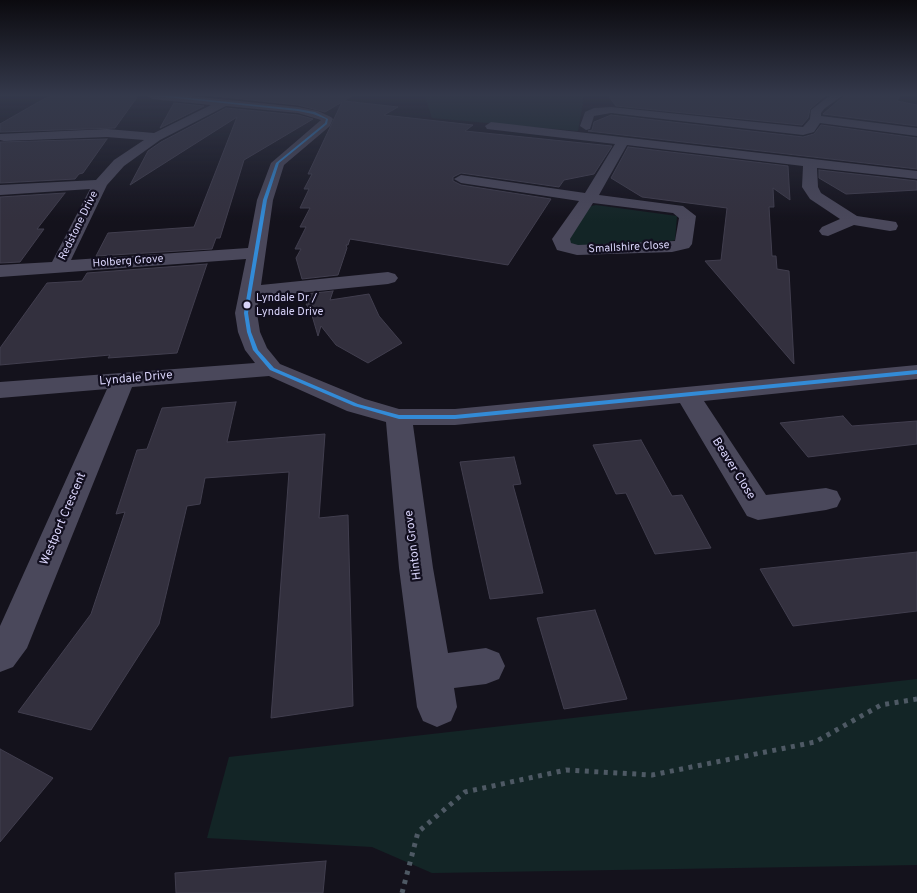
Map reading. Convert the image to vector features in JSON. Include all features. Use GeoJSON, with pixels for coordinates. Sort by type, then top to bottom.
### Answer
{"type":"FeatureCollection","features":[{"type":"Feature","properties":{"kind":"street","name":"Redstone Drive"},"geometry":{"type":"LineString","coordinates":[[59,266],[100,184],[119,163],[155,138]]}},
{"type":"Feature","properties":{"kind":"street"},"geometry":{"type":"LineString","coordinates":[[308,138],[278,163],[265,200],[246,313],[249,332],[256,350],[272,369],[356,405],[399,417],[455,417],[688,396],[917,372]]}},
{"type":"Feature","properties":{"kind":"street"},"geometry":{"type":"LineString","coordinates":[[594,138],[917,175]]}},
{"type":"Feature","properties":{"kind":"street","name":"Smallshire Close"},"geometry":{"type":"LineString","coordinates":[[461,180],[483,189],[589,198],[677,209],[688,216],[683,244],[672,247],[578,250],[563,246],[561,239],[589,198],[623,141]]}},
{"type":"Feature","properties":{"kind":"street"},"geometry":{"type":"LineString","coordinates":[[810,162],[810,187],[815,196],[852,220],[890,226]]}},
{"type":"Feature","properties":{"kind":"street"},"geometry":{"type":"LineString","coordinates":[[0,190],[100,184]]}},
{"type":"Feature","properties":{"kind":"street"},"geometry":{"type":"LineString","coordinates":[[828,231],[852,220]]}},
{"type":"Feature","properties":{"kind":"street","name":"Holberg Grove"},"geometry":{"type":"LineString","coordinates":[[0,271],[255,253]]}},
{"type":"Feature","properties":{"kind":"street"},"geometry":{"type":"LineString","coordinates":[[250,292],[386,270],[405,291]]}},
{"type":"Feature","properties":{"kind":"street","name":"Lyndale Drive"},"geometry":{"type":"LineString","coordinates":[[0,390],[272,369]]}},
{"type":"Feature","properties":{"kind":"street","name":"Westport Crescent"},"geometry":{"type":"LineString","coordinates":[[0,655],[14,636],[34,592],[123,380]]}},
{"type":"Feature","properties":{"kind":"street","name":"Beaver Close"},"geometry":{"type":"LineString","coordinates":[[688,396],[758,508],[826,499]]}},
{"type":"Feature","properties":{"kind":"street","name":"Hinton Grove"},"geometry":{"type":"LineString","coordinates":[[399,417],[434,690],[486,666]]}},
{"type":"Feature","properties":{"kind":"path"},"geometry":{"type":"LineString","coordinates":[[402,893],[418,832],[465,792],[566,770],[652,774],[815,742],[881,705],[917,699]]}},
{"type":"Feature","properties":{"kind":"shaded area"},"geometry":{"type":"Polygon","coordinates":[[[596,205],[677,216],[675,240],[662,243],[573,246],[568,240],[587,207],[596,205]]]}},
{"type":"Feature","properties":{"kind":"shaded area"},"geometry":{"type":"Polygon","coordinates":[[[917,679],[917,865],[432,873],[372,847],[207,838],[229,757],[917,679]]]}},
{"type":"Feature","properties":{"kind":"building"},"geometry":{"type":"Polygon","coordinates":[[[169,138],[204,138],[130,185],[148,151],[169,138]]]}},
{"type":"Feature","properties":{"kind":"building"},"geometry":{"type":"Polygon","coordinates":[[[229,138],[282,138],[244,160],[220,238],[216,238],[212,249],[96,256],[108,233],[194,227],[229,138]]]}},
{"type":"Feature","properties":{"kind":"building"},"geometry":{"type":"Polygon","coordinates":[[[325,138],[530,138],[612,146],[594,174],[564,180],[559,187],[461,173],[453,177],[453,181],[461,185],[551,199],[508,265],[350,239],[348,245],[346,245],[347,248],[338,275],[302,279],[296,258],[301,249],[295,249],[306,227],[300,227],[310,208],[300,208],[309,189],[304,189],[312,174],[308,174],[325,138]]]}},
{"type":"Feature","properties":{"kind":"building"},"geometry":{"type":"Polygon","coordinates":[[[646,138],[915,138],[917,138],[917,169],[646,138]]]}},
{"type":"Feature","properties":{"kind":"building"},"geometry":{"type":"Polygon","coordinates":[[[107,139],[83,173],[79,174],[75,179],[0,183],[0,142],[107,139]]]}},
{"type":"Feature","properties":{"kind":"building"},"geometry":{"type":"Polygon","coordinates":[[[628,147],[788,166],[790,200],[773,188],[774,207],[769,207],[772,256],[776,256],[777,269],[789,271],[794,364],[705,261],[721,260],[727,208],[642,197],[611,178],[628,147]]]}},
{"type":"Feature","properties":{"kind":"building"},"geometry":{"type":"Polygon","coordinates":[[[819,170],[917,181],[917,190],[846,194],[819,178],[819,170]]]}},
{"type":"Feature","properties":{"kind":"building"},"geometry":{"type":"Polygon","coordinates":[[[65,193],[37,229],[44,229],[20,262],[0,263],[0,197],[65,193]]]}},
{"type":"Feature","properties":{"kind":"building"},"geometry":{"type":"Polygon","coordinates":[[[207,264],[177,353],[108,358],[110,355],[0,365],[0,348],[47,283],[82,281],[87,273],[207,264]]]}},
{"type":"Feature","properties":{"kind":"building"},"geometry":{"type":"Polygon","coordinates":[[[333,291],[330,300],[369,294],[379,316],[402,343],[368,363],[336,345],[321,326],[318,336],[311,312],[306,304],[309,304],[306,294],[333,291]]]}},
{"type":"Feature","properties":{"kind":"building"},"geometry":{"type":"Polygon","coordinates":[[[236,402],[227,442],[325,434],[319,518],[348,515],[353,706],[271,718],[289,472],[205,478],[200,504],[187,506],[159,624],[91,730],[18,712],[91,614],[125,512],[116,514],[137,450],[147,449],[162,408],[236,402]]]}},
{"type":"Feature","properties":{"kind":"building"},"geometry":{"type":"Polygon","coordinates":[[[843,416],[852,426],[917,421],[917,444],[808,457],[780,423],[843,416]]]}},
{"type":"Feature","properties":{"kind":"building"},"geometry":{"type":"Polygon","coordinates":[[[641,440],[672,496],[682,495],[711,548],[655,554],[626,493],[616,494],[593,445],[641,440]]]}},
{"type":"Feature","properties":{"kind":"building"},"geometry":{"type":"Polygon","coordinates":[[[514,457],[521,484],[513,485],[543,593],[490,599],[460,462],[514,457]]]}},
{"type":"Feature","properties":{"kind":"building"},"geometry":{"type":"Polygon","coordinates":[[[917,552],[917,611],[793,626],[760,569],[917,552]]]}},
{"type":"Feature","properties":{"kind":"building"},"geometry":{"type":"Polygon","coordinates":[[[595,610],[627,699],[564,709],[537,618],[595,610]]]}},
{"type":"Feature","properties":{"kind":"building"},"geometry":{"type":"Polygon","coordinates":[[[0,749],[53,778],[0,842],[0,749]]]}},
{"type":"Feature","properties":{"kind":"building"},"geometry":{"type":"Polygon","coordinates":[[[326,861],[323,893],[176,893],[175,873],[326,861]]]}},
{"type":"Feature","properties":{"kind":"transit line"},"geometry":{"type":"LineString","coordinates":[[308,138],[278,163],[265,200],[246,313],[249,332],[256,350],[272,369],[356,405],[399,417],[455,417],[917,372]]}},
{"type":"Feature","properties":{"kind":"place","name":"Lyndale Dr / Lyndale Drive"},"geometry":{"type":"Point","coordinates":[247,305]}}]}
